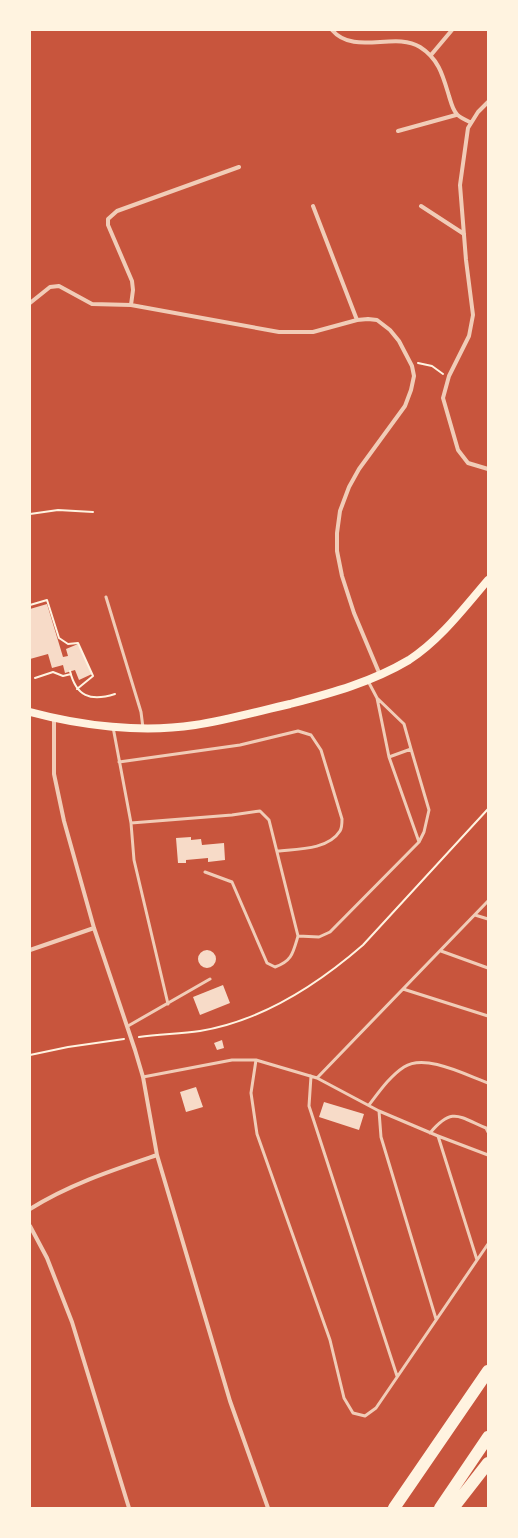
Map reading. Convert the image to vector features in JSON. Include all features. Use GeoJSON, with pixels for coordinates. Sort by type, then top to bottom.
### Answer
{"type":"FeatureCollection","features":[{"type":"Feature","properties":{"kind":"highway"},"geometry":{"type":"LineString","coordinates":[[394,1508],[488,1371]]}},
{"type":"Feature","properties":{"kind":"highway"},"geometry":{"type":"LineString","coordinates":[[440,1508],[488,1437]]}},
{"type":"Feature","properties":{"kind":"highway"},"geometry":{"type":"LineString","coordinates":[[453,1508],[488,1463]]}},
{"type":"Feature","properties":{"kind":"main road"},"geometry":{"type":"LineString","coordinates":[[30,712],[54,718],[113,727],[142,728],[194,725],[251,713],[327,694],[380,676],[410,659],[454,620],[488,580]]}},
{"type":"Feature","properties":{"kind":"street"},"geometry":{"type":"LineString","coordinates":[[332,30],[344,39],[366,43],[402,41],[419,46],[431,55],[442,73],[452,107],[456,114],[471,123]]}},
{"type":"Feature","properties":{"kind":"street"},"geometry":{"type":"LineString","coordinates":[[431,55],[452,30]]}},
{"type":"Feature","properties":{"kind":"street"},"geometry":{"type":"LineString","coordinates":[[488,102],[468,128],[460,185],[473,315],[469,336],[449,376],[443,398],[458,450],[468,463],[488,469]]}},
{"type":"Feature","properties":{"kind":"street"},"geometry":{"type":"LineString","coordinates":[[398,131],[456,114]]}},
{"type":"Feature","properties":{"kind":"street"},"geometry":{"type":"LineString","coordinates":[[131,306],[133,290],[132,281],[108,225],[108,219],[117,210],[240,167]]}},
{"type":"Feature","properties":{"kind":"street"},"geometry":{"type":"LineString","coordinates":[[313,206],[357,320]]}},
{"type":"Feature","properties":{"kind":"street"},"geometry":{"type":"LineString","coordinates":[[421,206],[464,234]]}},
{"type":"Feature","properties":{"kind":"street"},"geometry":{"type":"LineString","coordinates":[[30,303],[50,287],[59,286],[92,304],[131,306],[279,332],[314,332],[357,320],[368,319],[384,324],[399,341],[411,362],[414,376],[411,390],[405,406],[370,453],[349,487],[340,511],[337,533],[337,551],[342,576],[354,613],[380,676]]}},
{"type":"Feature","properties":{"kind":"street"},"geometry":{"type":"LineString","coordinates":[[54,718],[54,774],[64,821],[94,928],[128,1026],[143,1077],[157,1155],[230,1401],[268,1508]]}},
{"type":"Feature","properties":{"kind":"street"},"geometry":{"type":"LineString","coordinates":[[30,950],[94,928]]}},
{"type":"Feature","properties":{"kind":"street"},"geometry":{"type":"LineString","coordinates":[[30,1210],[54,1194],[77,1183],[157,1155]]}},
{"type":"Feature","properties":{"kind":"street"},"geometry":{"type":"LineString","coordinates":[[30,1226],[47,1258],[72,1322],[129,1508]]}},
{"type":"Feature","properties":{"kind":"lane"},"geometry":{"type":"LineString","coordinates":[[106,597],[141,712],[142,728]]}},
{"type":"Feature","properties":{"kind":"lane"},"geometry":{"type":"LineString","coordinates":[[368,681],[377,698],[389,757],[419,842]]}},
{"type":"Feature","properties":{"kind":"lane"},"geometry":{"type":"LineString","coordinates":[[298,936],[319,937],[330,932],[419,842],[424,832],[429,810],[404,724],[377,698]]}},
{"type":"Feature","properties":{"kind":"lane"},"geometry":{"type":"LineString","coordinates":[[113,727],[132,823],[134,860],[168,1004]]}},
{"type":"Feature","properties":{"kind":"lane"},"geometry":{"type":"LineString","coordinates":[[119,762],[240,745],[298,731],[311,735],[321,750],[342,819],[341,830],[333,838],[313,848],[278,851]]}},
{"type":"Feature","properties":{"kind":"lane"},"geometry":{"type":"LineString","coordinates":[[389,757],[411,749]]}},
{"type":"Feature","properties":{"kind":"lane"},"geometry":{"type":"LineString","coordinates":[[132,823],[232,815],[260,811],[269,820],[278,851],[298,936],[293,954],[284,963],[275,967],[267,963],[232,882],[205,872]]}},
{"type":"Feature","properties":{"kind":"lane"},"geometry":{"type":"LineString","coordinates":[[317,1078],[488,901]]}},
{"type":"Feature","properties":{"kind":"lane"},"geometry":{"type":"LineString","coordinates":[[475,915],[488,919]]}},
{"type":"Feature","properties":{"kind":"lane"},"geometry":{"type":"LineString","coordinates":[[441,951],[488,968]]}},
{"type":"Feature","properties":{"kind":"lane"},"geometry":{"type":"LineString","coordinates":[[128,1026],[210,979]]}},
{"type":"Feature","properties":{"kind":"lane"},"geometry":{"type":"LineString","coordinates":[[403,989],[488,1016]]}},
{"type":"Feature","properties":{"kind":"lane"},"geometry":{"type":"LineString","coordinates":[[143,1077],[232,1060],[256,1060],[317,1078],[379,1111],[430,1133],[488,1155]]}},
{"type":"Feature","properties":{"kind":"lane"},"geometry":{"type":"LineString","coordinates":[[256,1060],[251,1093],[257,1134],[330,1340],[344,1398],[353,1413],[365,1416],[376,1408],[488,1244]]}},
{"type":"Feature","properties":{"kind":"lane"},"geometry":{"type":"LineString","coordinates":[[369,1105],[385,1085],[404,1066],[418,1061],[432,1063],[488,1083]]}},
{"type":"Feature","properties":{"kind":"lane"},"geometry":{"type":"LineString","coordinates":[[311,1076],[309,1106],[397,1376]]}},
{"type":"Feature","properties":{"kind":"lane"},"geometry":{"type":"LineString","coordinates":[[379,1111],[381,1137],[436,1319]]}},
{"type":"Feature","properties":{"kind":"lane"},"geometry":{"type":"LineString","coordinates":[[430,1133],[442,1119],[456,1115],[486,1128],[488,1132]]}},
{"type":"Feature","properties":{"kind":"lane"},"geometry":{"type":"LineString","coordinates":[[438,1136],[477,1260]]}},
{"type":"Feature","properties":{"kind":"path"},"geometry":{"type":"LineString","coordinates":[[411,362],[427,364],[449,376]]}},
{"type":"Feature","properties":{"kind":"path"},"geometry":{"type":"LineString","coordinates":[[30,514],[58,510],[93,512]]}},
{"type":"Feature","properties":{"kind":"path"},"geometry":{"type":"LineString","coordinates":[[30,605],[47,600],[60,638],[68,644],[78,643],[93,676],[77,689]]}},
{"type":"Feature","properties":{"kind":"path"},"geometry":{"type":"LineString","coordinates":[[86,659],[90,657]]}},
{"type":"Feature","properties":{"kind":"path"},"geometry":{"type":"LineString","coordinates":[[35,678],[53,672],[63,676],[70,673],[74,686],[85,695],[96,697],[115,694]]}},
{"type":"Feature","properties":{"kind":"building"},"geometry":{"type":"Polygon","coordinates":[[[47,604],[63,657],[68,656],[66,649],[78,644],[92,674],[79,680],[75,670],[65,673],[63,665],[52,668],[48,654],[30,659],[30,609],[47,604]]]}},
{"type":"Feature","properties":{"kind":"building"},"geometry":{"type":"Polygon","coordinates":[[[191,837],[191,840],[201,839],[202,845],[224,843],[225,860],[208,862],[208,858],[186,860],[186,863],[178,863],[176,838],[191,837]]]}},
{"type":"Feature","properties":{"kind":"building"},"geometry":{"type":"Polygon","coordinates":[[[207,950],[213,953],[216,959],[213,965],[207,968],[201,965],[198,959],[201,953],[207,950]]]}},
{"type":"Feature","properties":{"kind":"building"},"geometry":{"type":"Polygon","coordinates":[[[223,985],[230,1003],[200,1015],[193,997],[223,985]]]}},
{"type":"Feature","properties":{"kind":"building"},"geometry":{"type":"Polygon","coordinates":[[[222,1040],[224,1048],[217,1050],[214,1043],[222,1040]]]}},
{"type":"Feature","properties":{"kind":"building"},"geometry":{"type":"Polygon","coordinates":[[[196,1087],[203,1107],[186,1112],[180,1092],[196,1087]]]}},
{"type":"Feature","properties":{"kind":"building"},"geometry":{"type":"Polygon","coordinates":[[[324,1102],[364,1114],[359,1130],[319,1117],[324,1102]]]}}]}
